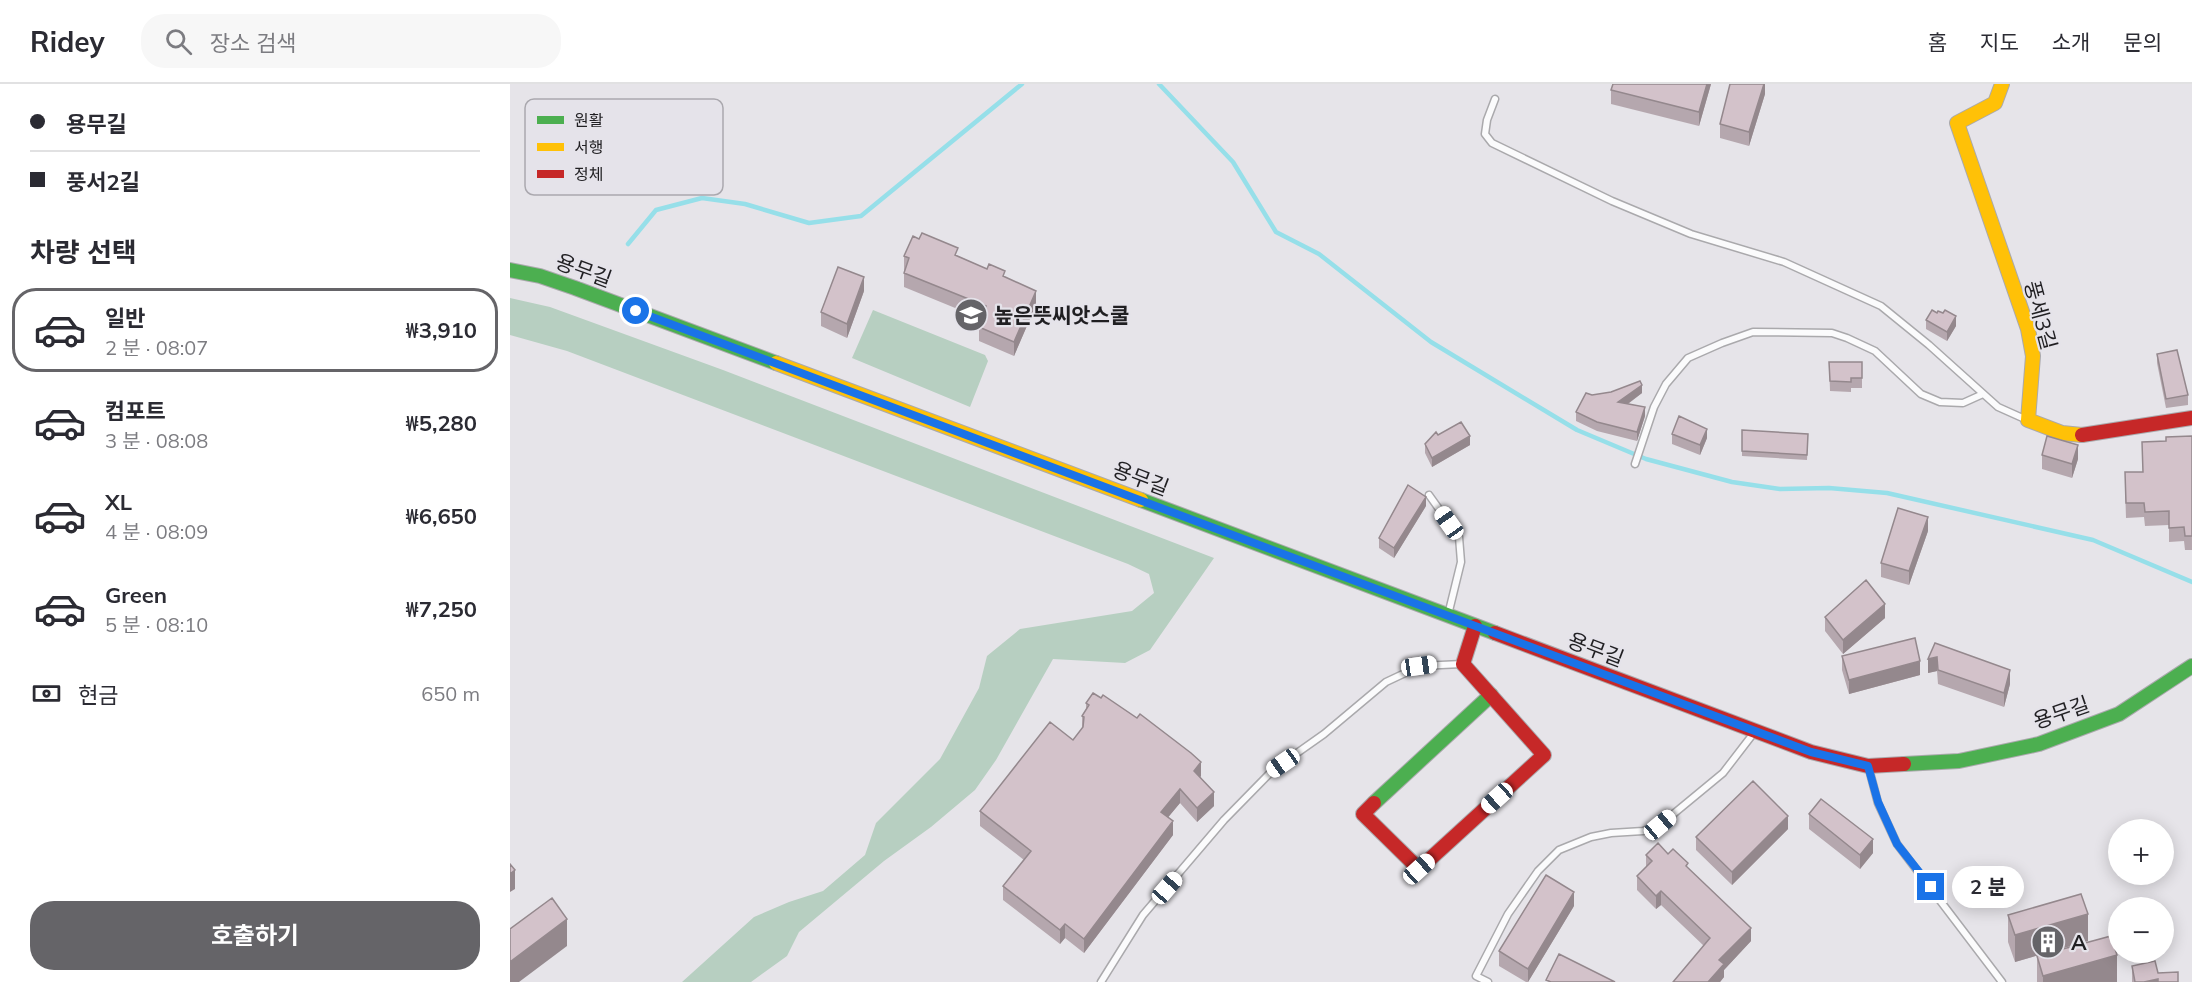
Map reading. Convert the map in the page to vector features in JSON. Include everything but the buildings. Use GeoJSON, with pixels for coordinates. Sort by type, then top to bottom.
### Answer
{"type":"FeatureCollection","features":[{"type":"Feature","properties":{"kind":"street","name":"풍세3길"},"geometry":{"type":"LineString","coordinates":[[2002,84],[1995,103],[1957,123],[2028,329],[2033,356],[2028,420]]}},
{"type":"Feature","properties":{"kind":"street","name":"용무길"},"geometry":{"type":"LineString","coordinates":[[510,270],[540,276],[586,292],[1811,752],[1868,766],[1959,761],[2039,744],[2119,714],[2192,666]]}},
{"type":"Feature","properties":{"kind":"street"},"geometry":{"type":"LineString","coordinates":[[2028,420],[2062,433],[2086,436],[2192,418]]}},
{"type":"Feature","properties":{"kind":"street"},"geometry":{"type":"LineString","coordinates":[[1475,626],[1463,664],[1491,695],[1544,755],[1419,869],[1363,814],[1491,695]]}},
{"type":"Feature","properties":{"kind":"lane"},"geometry":{"type":"LineString","coordinates":[[1495,99],[1487,120],[1485,134],[1492,143],[1632,209],[1691,234],[1784,262],[1881,306],[1998,406],[2028,420]]}},
{"type":"Feature","properties":{"kind":"lane"},"geometry":{"type":"LineString","coordinates":[[1636,462],[1654,407],[1666,384],[1688,358],[1753,332],[1832,333],[1875,351],[1922,394],[1940,402],[1963,403],[1983,394]]}},
{"type":"Feature","properties":{"kind":"lane"},"geometry":{"type":"LineString","coordinates":[[1429,495],[1459,537],[1461,562],[1448,615]]}},
{"type":"Feature","properties":{"kind":"lane"},"geometry":{"type":"LineString","coordinates":[[1101,982],[1143,915],[1224,820],[1273,770],[1324,734],[1386,682],[1419,666],[1463,664]]}},
{"type":"Feature","properties":{"kind":"lane"},"geometry":{"type":"LineString","coordinates":[[1488,982],[1476,976],[1508,914],[1538,872],[1558,850],[1591,837],[1643,831],[1660,825],[1723,772],[1756,731]]}},
{"type":"Feature","properties":{"kind":"lane"},"geometry":{"type":"LineString","coordinates":[[1868,766],[1878,802],[1897,844],[2002,982]]}},
{"type":"Feature","properties":{"kind":"green space"},"geometry":{"type":"Polygon","coordinates":[[[510,298],[550,307],[723,370],[1214,558],[1150,650],[1125,663],[1053,659],[996,760],[975,790],[931,827],[884,861],[799,932],[787,956],[751,982],[682,982],[754,917],[823,891],[865,855],[876,823],[940,759],[979,688],[987,656],[1020,629],[1132,611],[1154,593],[1149,574],[1128,564],[567,351],[510,335],[510,298]]]}},
{"type":"Feature","properties":{"kind":"green space"},"geometry":{"type":"Polygon","coordinates":[[[873,310],[985,355],[988,361],[970,407],[852,358],[873,310]]]}},
{"type":"Feature","properties":{"kind":"waterway"},"geometry":{"type":"LineString","coordinates":[[628,244],[656,210],[702,198],[745,204],[809,223],[861,216],[1022,84]]}},
{"type":"Feature","properties":{"kind":"waterway"},"geometry":{"type":"LineString","coordinates":[[1159,84],[1233,162],[1276,232],[1319,254],[1431,342],[1577,430],[1646,459],[1732,482],[1780,489],[1829,488],[1887,493],[2093,540],[2192,582]]}},
{"type":"Feature","properties":{"kind":"traffic: fast"},"geometry":{"type":"LineString","coordinates":[[510,270],[540,276],[575,288],[776,363]]}},
{"type":"Feature","properties":{"kind":"traffic: fast"},"geometry":{"type":"LineString","coordinates":[[1141,500],[1495,633]]}},
{"type":"Feature","properties":{"kind":"traffic: fast"},"geometry":{"type":"LineString","coordinates":[[1904,764],[1959,761],[2039,744],[2119,714],[2192,666]]}},
{"type":"Feature","properties":{"kind":"traffic: fast"},"geometry":{"type":"LineString","coordinates":[[1374,803],[1491,695]]}},
{"type":"Feature","properties":{"kind":"traffic: slow"},"geometry":{"type":"LineString","coordinates":[[2002,84],[1995,103],[1957,123],[2028,329],[2033,356],[2028,420],[2062,433],[2082,435]]}},
{"type":"Feature","properties":{"kind":"traffic: slow"},"geometry":{"type":"LineString","coordinates":[[776,363],[1141,500]]}},
{"type":"Feature","properties":{"kind":"traffic: jam"},"geometry":{"type":"LineString","coordinates":[[2082,435],[2192,418]]}},
{"type":"Feature","properties":{"kind":"traffic: jam"},"geometry":{"type":"LineString","coordinates":[[1374,803],[1363,814],[1419,869],[1544,755],[1463,664],[1475,626]]}},
{"type":"Feature","properties":{"kind":"traffic: jam"},"geometry":{"type":"LineString","coordinates":[[1495,633],[1811,752],[1868,766],[1904,764]]}},
{"type":"Feature","properties":{"kind":"place","name":"높은뜻씨앗스쿨"},"geometry":{"type":"Point","coordinates":[971,315]}},
{"type":"Feature","properties":{"kind":"place","name":"A"},"geometry":{"type":"Point","coordinates":[2048,942]}},
{"type":"Feature","properties":{"kind":"route"},"geometry":{"type":"LineString","coordinates":[[636,311],[1811,752],[1868,766],[1878,802],[1897,844],[1931,887]]}}]}
